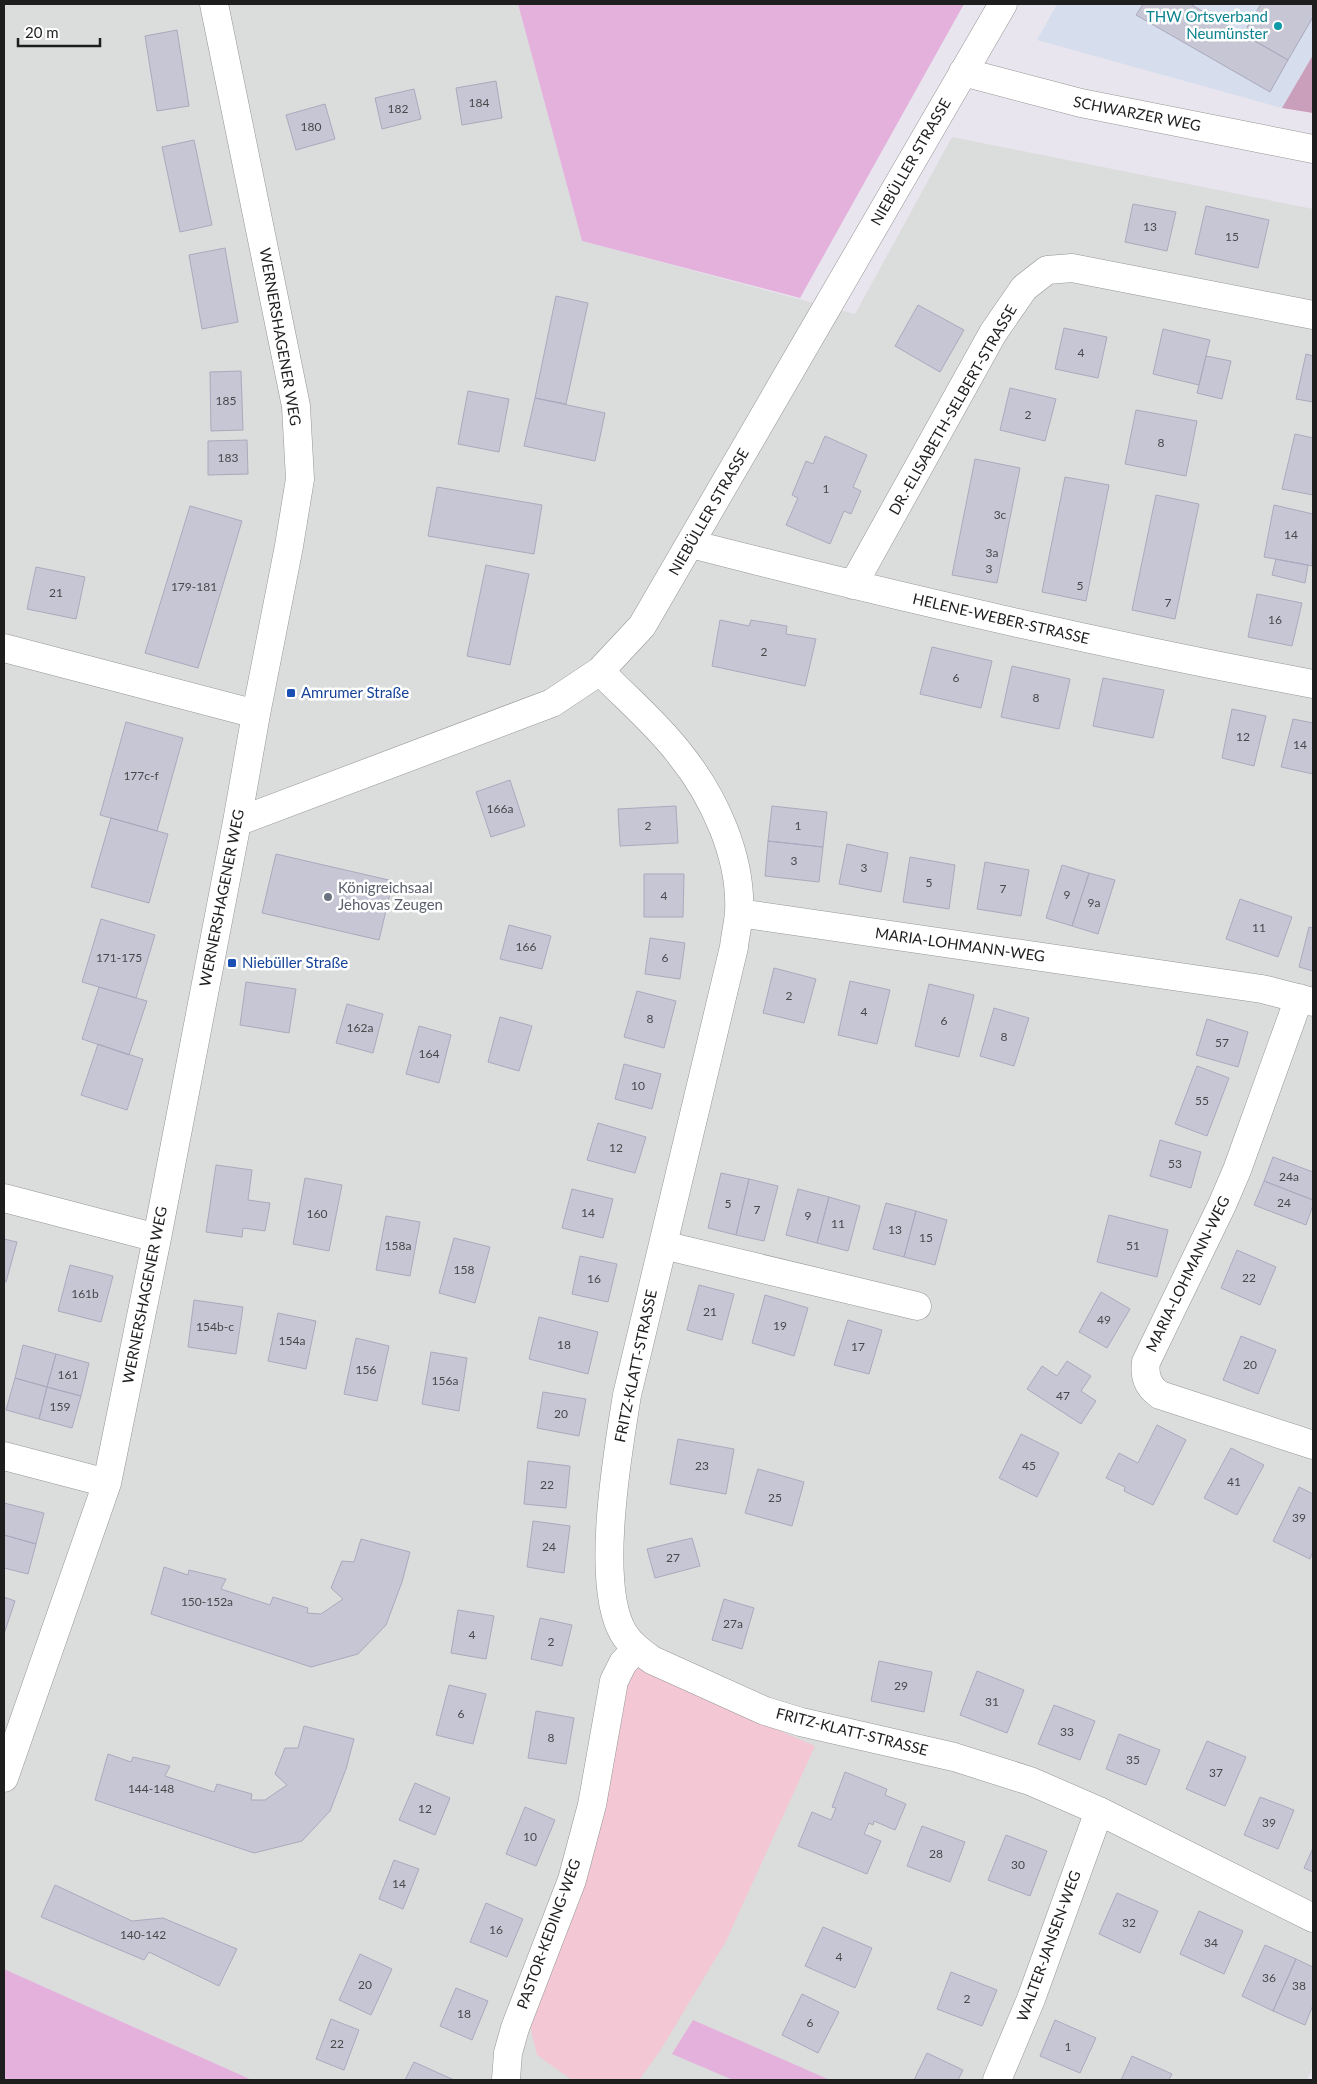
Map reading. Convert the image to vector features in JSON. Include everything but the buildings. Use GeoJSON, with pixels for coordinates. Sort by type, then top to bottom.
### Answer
{"type":"FeatureCollection","features":[{"type":"Feature","properties":{"kind":"street","name":"WERNERSHAGENER WEG"},"geometry":{"type":"LineString","coordinates":[[4,1778],[107,1483],[157,1238],[237,822],[300,479],[296,406],[214,4]]}},
{"type":"Feature","properties":{"kind":"street","name":"NIEBÜLLER STRASSE"},"geometry":{"type":"LineString","coordinates":[[237,822],[552,703],[600,671],[642,626],[1003,4]]}},
{"type":"Feature","properties":{"kind":"street","name":"SCHWARZER WEG"},"geometry":{"type":"LineString","coordinates":[[964,72],[1081,103],[1313,149]]}},
{"type":"Feature","properties":{"kind":"street","name":"DR.-ELISABETH-SELBERT-STRASSE"},"geometry":{"type":"LineString","coordinates":[[853,586],[993,333],[1024,288],[1048,270],[1072,268],[1313,316]]}},
{"type":"Feature","properties":{"kind":"street","name":"HELENE-WEBER-STRASSE"},"geometry":{"type":"LineString","coordinates":[[691,544],[853,586],[1204,664],[1313,684]]}},
{"type":"Feature","properties":{"kind":"street"},"geometry":{"type":"LineString","coordinates":[[4,648],[256,714]]}},
{"type":"Feature","properties":{"kind":"street","name":"FRITZ-KLATT-STRASSE"},"geometry":{"type":"LineString","coordinates":[[600,671],[678,751],[696,774],[710,800],[731,852],[737,882],[739,913],[734,947],[627,1395],[613,1500],[610,1553],[611,1592],[616,1617],[624,1634],[636,1649],[652,1660],[765,1711],[801,1722],[954,1757],[1030,1781],[1099,1811],[1313,1918]]}},
{"type":"Feature","properties":{"kind":"street","name":"MARIA-LOHMANN-WEG"},"geometry":{"type":"LineString","coordinates":[[739,913],[1262,989],[1306,1000],[1222,1205],[1146,1362],[1145,1371],[1149,1385],[1160,1395],[1313,1445]]}},
{"type":"Feature","properties":{"kind":"street"},"geometry":{"type":"LineString","coordinates":[[4,1198],[157,1238]]}},
{"type":"Feature","properties":{"kind":"street"},"geometry":{"type":"LineString","coordinates":[[663,1246],[916,1306]]}},
{"type":"Feature","properties":{"kind":"street"},"geometry":{"type":"LineString","coordinates":[[4,1456],[107,1483]]}},
{"type":"Feature","properties":{"kind":"street","name":"PASTOR-KEDING-WEG"},"geometry":{"type":"LineString","coordinates":[[511,2080],[508,2053],[515,2028],[572,1880],[592,1805],[614,1681],[623,1663],[636,1649]]}},
{"type":"Feature","properties":{"kind":"street","name":"WALTER-JANSEN-WEG"},"geometry":{"type":"LineString","coordinates":[[997,2080],[1031,1999],[1099,1811]]}},
{"type":"Feature","properties":{"kind":"shaded area"},"geometry":{"type":"Polygon","coordinates":[[[4,4],[518,4],[582,241],[855,314],[952,137],[1313,209],[1313,2066],[1307,2080],[252,2080],[4,1969],[4,4]]]}},
{"type":"Feature","properties":{"kind":"shaded area"},"geometry":{"type":"Polygon","coordinates":[[[518,4],[964,4],[800,298],[582,241],[518,4]]]}},
{"type":"Feature","properties":{"kind":"shaded area"},"geometry":{"type":"Polygon","coordinates":[[[1057,4],[1313,4],[1313,55],[1282,108],[1037,40],[1057,4]]]}},
{"type":"Feature","properties":{"kind":"shaded area"},"geometry":{"type":"Polygon","coordinates":[[[1313,55],[1313,113],[1282,108],[1313,55]]]}},
{"type":"Feature","properties":{"kind":"shaded area"},"geometry":{"type":"Polygon","coordinates":[[[636,1668],[815,1746],[726,1941],[660,2051],[639,2080],[572,2080],[537,2055],[529,2021],[628,1673],[636,1668]]]}},
{"type":"Feature","properties":{"kind":"shaded area"},"geometry":{"type":"Polygon","coordinates":[[[4,1969],[252,2080],[4,2080],[4,1969]]]}},
{"type":"Feature","properties":{"kind":"shaded area"},"geometry":{"type":"Polygon","coordinates":[[[693,2020],[830,2080],[733,2080],[672,2054],[693,2020]]]}},
{"type":"Feature","properties":{"kind":"place","name":"THW Ortsverband Neumünster"},"geometry":{"type":"Point","coordinates":[1278,26]}},
{"type":"Feature","properties":{"kind":"place","name":"Amrumer Straße"},"geometry":{"type":"Point","coordinates":[291,693]}},
{"type":"Feature","properties":{"kind":"place","name":"Königreichsaal Jehovas Zeugen"},"geometry":{"type":"Point","coordinates":[328,897]}},
{"type":"Feature","properties":{"kind":"place","name":"Niebüller Straße"},"geometry":{"type":"Point","coordinates":[232,963]}}]}
